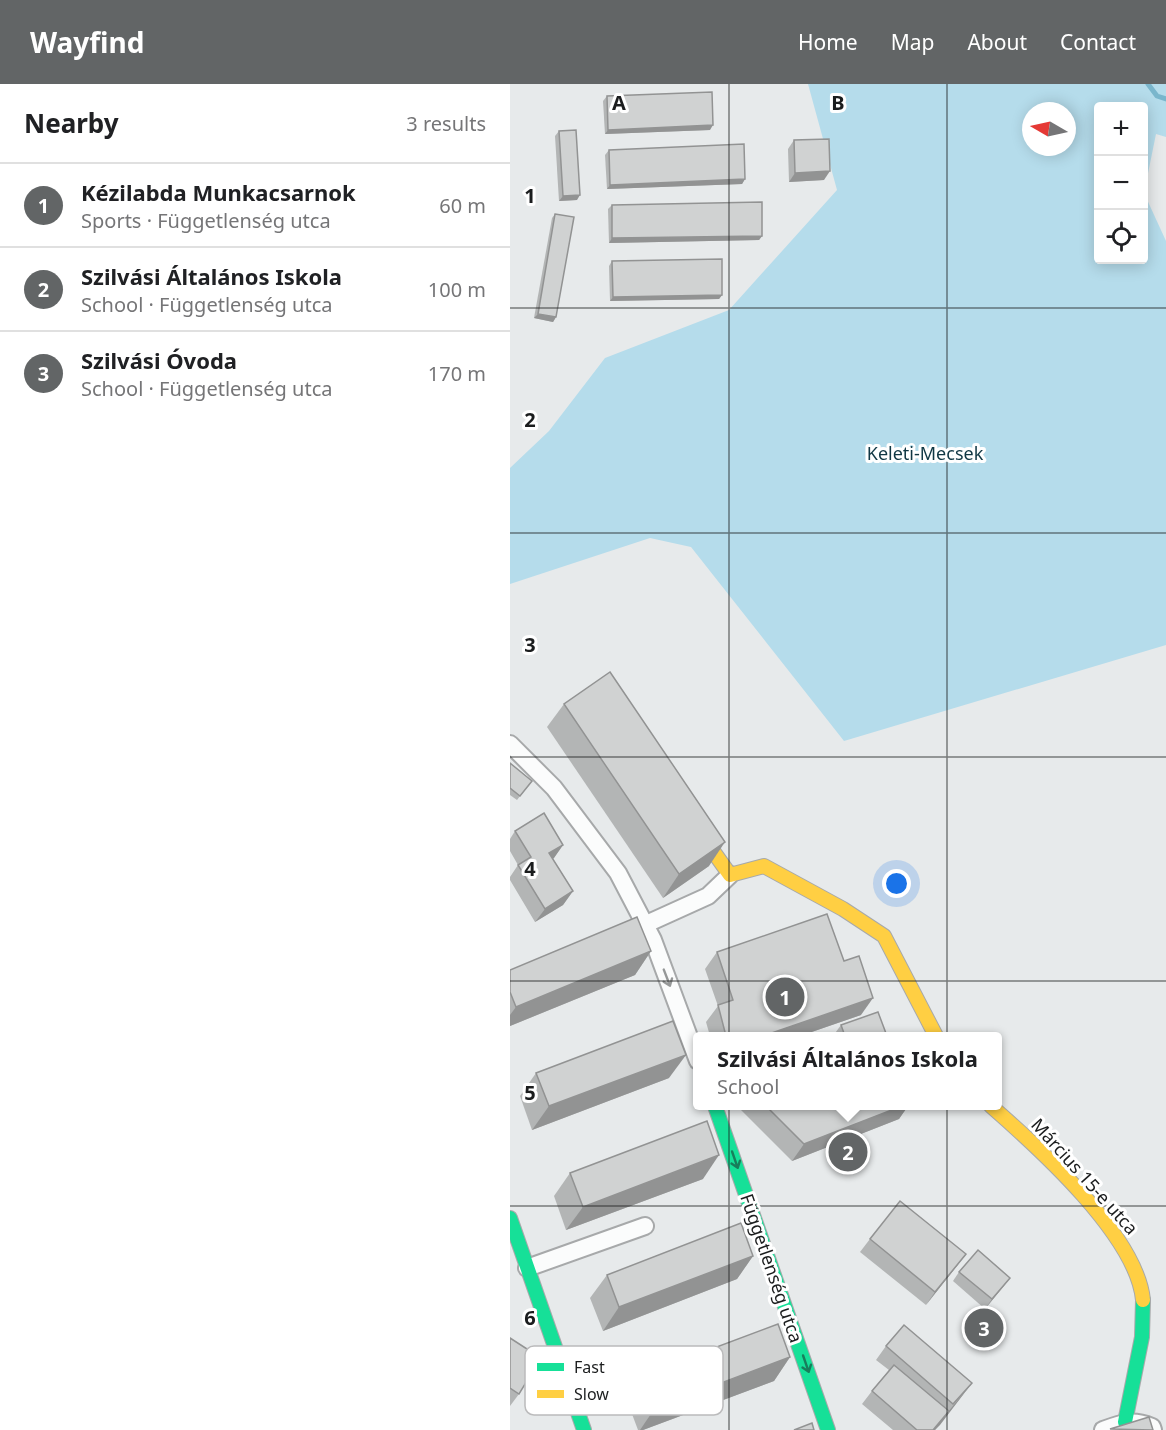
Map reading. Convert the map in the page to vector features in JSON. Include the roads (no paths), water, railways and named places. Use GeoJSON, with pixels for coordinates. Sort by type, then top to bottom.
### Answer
{"type":"FeatureCollection","features":[{"type":"Feature","properties":{"kind":"street"},"geometry":{"type":"LineString","coordinates":[[510,744],[554,788],[618,873],[653,940],[693,1048]]}},
{"type":"Feature","properties":{"kind":"street"},"geometry":{"type":"LineString","coordinates":[[690,819],[730,875]]}},
{"type":"Feature","properties":{"kind":"street"},"geometry":{"type":"LineString","coordinates":[[644,925],[708,896],[730,875],[764,866],[843,909],[884,936],[934,1032]]}},
{"type":"Feature","properties":{"kind":"street","name":"Függetlenség utca"},"geometry":{"type":"LineString","coordinates":[[716,1110],[828,1430]]}},
{"type":"Feature","properties":{"kind":"street","name":"Március 15-e utca"},"geometry":{"type":"LineString","coordinates":[[996,1110],[1015,1125],[1129,1251],[1142,1284],[1145,1321],[1125,1422]]}},
{"type":"Feature","properties":{"kind":"street"},"geometry":{"type":"LineString","coordinates":[[510,1218],[514,1245],[527,1268],[554,1346]]}},
{"type":"Feature","properties":{"kind":"street"},"geometry":{"type":"LineString","coordinates":[[527,1268],[645,1226]]}},
{"type":"Feature","properties":{"kind":"street"},"geometry":{"type":"LineString","coordinates":[[579,1415],[584,1430]]}},
{"type":"Feature","properties":{"kind":"street"},"geometry":{"type":"LineString","coordinates":[[1103,1430],[1125,1422],[1137,1421],[1152,1427],[1153,1430]]}},
{"type":"Feature","properties":{"kind":"waterway"},"geometry":{"type":"LineString","coordinates":[[1148,84],[1157,96],[1166,99]]}},
{"type":"Feature","properties":{"kind":"place","name":"Kézilabda Munkacsarnok"},"geometry":{"type":"Point","coordinates":[785,997]}},
{"type":"Feature","properties":{"kind":"place","name":"Szilvási Általános Iskola"},"geometry":{"type":"Point","coordinates":[848,1152]}},
{"type":"Feature","properties":{"kind":"place","name":"Szilvási Óvoda"},"geometry":{"type":"Point","coordinates":[984,1328]}},
{"type":"Feature","properties":{"kind":"park label","name":"Keleti-Mecsek"},"geometry":{"type":"Point","coordinates":[925,453]}}]}
